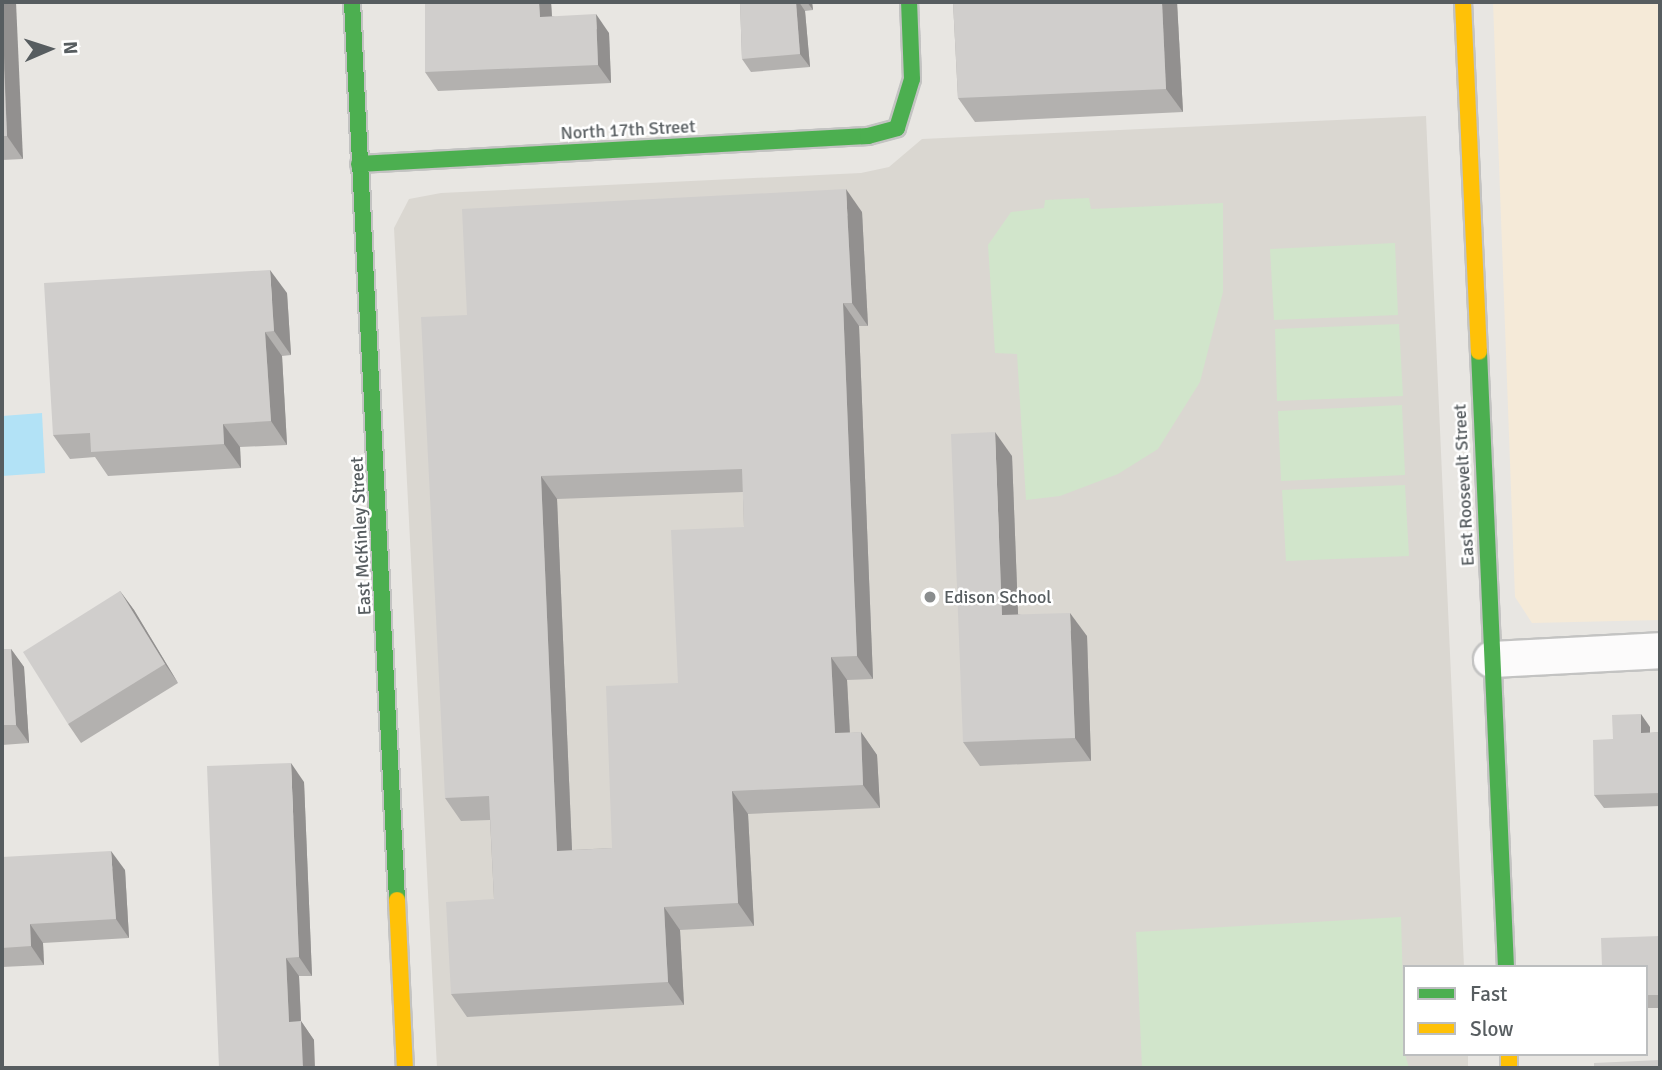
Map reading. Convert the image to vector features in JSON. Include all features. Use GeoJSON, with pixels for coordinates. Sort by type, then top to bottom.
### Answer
{"type":"FeatureCollection","features":[{"type":"Feature","properties":{"kind":"street","name":"East McKinley Street"},"geometry":{"type":"LineString","coordinates":[[352,2],[405,1068]]}},
{"type":"Feature","properties":{"kind":"street","name":"North 17th Street"},"geometry":{"type":"LineString","coordinates":[[359,164],[868,136],[897,128],[912,79],[909,2]]}},
{"type":"Feature","properties":{"kind":"street","name":"East Roosevelt Street"},"geometry":{"type":"LineString","coordinates":[[1463,2],[1506,965]]}},
{"type":"Feature","properties":{"kind":"street"},"geometry":{"type":"LineString","coordinates":[[1492,659],[1660,650]]}},
{"type":"Feature","properties":{"kind":"shaded area"},"geometry":{"type":"Polygon","coordinates":[[[1493,2],[1660,2],[1660,620],[1532,623],[1515,597],[1493,2]]]}},
{"type":"Feature","properties":{"kind":"shaded area","name":"Edison School"},"geometry":{"type":"Polygon","coordinates":[[[1426,116],[1464,965],[1403,965],[1403,1056],[1468,1056],[1468,1068],[437,1068],[394,228],[409,199],[441,193],[861,173],[889,167],[922,139],[1426,116]]]}},
{"type":"Feature","properties":{"kind":"green space"},"geometry":{"type":"Polygon","coordinates":[[[1089,198],[1091,209],[1223,203],[1223,292],[1200,382],[1158,449],[1118,474],[1060,496],[1026,500],[1017,354],[995,353],[988,245],[1011,212],[1044,208],[1045,200],[1089,198]]]}},
{"type":"Feature","properties":{"kind":"green space"},"geometry":{"type":"Polygon","coordinates":[[[1395,243],[1398,315],[1274,320],[1270,249],[1395,243]]]}},
{"type":"Feature","properties":{"kind":"green space"},"geometry":{"type":"Polygon","coordinates":[[[1399,324],[1403,396],[1277,401],[1275,329],[1399,324]]]}},
{"type":"Feature","properties":{"kind":"green space"},"geometry":{"type":"Polygon","coordinates":[[[1402,405],[1405,475],[1281,481],[1278,411],[1402,405]]]}},
{"type":"Feature","properties":{"kind":"green space"},"geometry":{"type":"Polygon","coordinates":[[[1405,485],[1409,556],[1286,561],[1282,490],[1405,485]]]}},
{"type":"Feature","properties":{"kind":"green space"},"geometry":{"type":"Polygon","coordinates":[[[1401,917],[1403,1056],[1406,1056],[1409,1068],[1142,1068],[1136,932],[1401,917]]]}},
{"type":"Feature","properties":{"kind":"water"},"geometry":{"type":"Polygon","coordinates":[[[42,413],[45,473],[2,476],[2,416],[42,413]]]}},
{"type":"Feature","properties":{"kind":"building"},"geometry":{"type":"Polygon","coordinates":[[[425,2],[539,2],[540,17],[596,14],[598,65],[425,72],[425,2]]]}},
{"type":"Feature","properties":{"kind":"building"},"geometry":{"type":"Polygon","coordinates":[[[740,2],[796,2],[800,54],[742,59],[740,2]]]}},
{"type":"Feature","properties":{"kind":"building"},"geometry":{"type":"Polygon","coordinates":[[[953,2],[1162,2],[1166,89],[958,98],[953,2]]]}},
{"type":"Feature","properties":{"kind":"building"},"geometry":{"type":"Polygon","coordinates":[[[2,25],[7,136],[2,136],[2,25]]]}},
{"type":"Feature","properties":{"kind":"building"},"geometry":{"type":"Polygon","coordinates":[[[846,189],[852,303],[843,303],[857,656],[831,657],[835,733],[861,732],[863,785],[732,791],[738,903],[664,907],[668,982],[451,994],[446,902],[494,899],[489,796],[445,798],[421,317],[467,315],[462,209],[846,189]],[[742,469],[541,476],[557,851],[612,848],[606,686],[678,683],[671,530],[744,527],[742,469]]]}},
{"type":"Feature","properties":{"kind":"building"},"geometry":{"type":"Polygon","coordinates":[[[270,270],[274,331],[265,332],[271,421],[223,424],[224,444],[91,452],[90,433],[53,435],[44,283],[270,270]]]}},
{"type":"Feature","properties":{"kind":"building"},"geometry":{"type":"Polygon","coordinates":[[[995,432],[1002,615],[1070,613],[1075,738],[963,742],[951,434],[995,432]]]}},
{"type":"Feature","properties":{"kind":"building"},"geometry":{"type":"Polygon","coordinates":[[[120,591],[165,664],[68,724],[23,652],[120,591]]]}},
{"type":"Feature","properties":{"kind":"building"},"geometry":{"type":"Polygon","coordinates":[[[2,649],[11,649],[16,725],[2,725],[2,649]]]}},
{"type":"Feature","properties":{"kind":"building"},"geometry":{"type":"Polygon","coordinates":[[[1641,714],[1641,733],[1660,732],[1660,793],[1594,795],[1593,740],[1613,739],[1612,715],[1641,714]]]}},
{"type":"Feature","properties":{"kind":"building"},"geometry":{"type":"Polygon","coordinates":[[[291,763],[299,957],[286,958],[289,1022],[301,1021],[303,1068],[219,1068],[207,766],[291,763]]]}},
{"type":"Feature","properties":{"kind":"building"},"geometry":{"type":"Polygon","coordinates":[[[111,851],[116,919],[30,924],[31,946],[2,948],[2,857],[111,851]]]}},
{"type":"Feature","properties":{"kind":"building"},"geometry":{"type":"Polygon","coordinates":[[[1660,936],[1660,995],[1648,995],[1648,965],[1602,965],[1601,938],[1660,936]]]}},
{"type":"Feature","properties":{"kind":"building"},"geometry":{"type":"Polygon","coordinates":[[[1660,1060],[1660,1068],[1594,1068],[1594,1063],[1660,1060]]]}},
{"type":"Feature","properties":{"kind":"traffic: fast"},"geometry":{"type":"LineString","coordinates":[[352,2],[397,900]]}},
{"type":"Feature","properties":{"kind":"traffic: fast"},"geometry":{"type":"LineString","coordinates":[[359,164],[868,136],[897,128],[912,79],[909,2]]}},
{"type":"Feature","properties":{"kind":"traffic: fast"},"geometry":{"type":"LineString","coordinates":[[1479,352],[1506,965]]}},
{"type":"Feature","properties":{"kind":"traffic: slow"},"geometry":{"type":"LineString","coordinates":[[1463,2],[1479,352]]}},
{"type":"Feature","properties":{"kind":"traffic: slow"},"geometry":{"type":"LineString","coordinates":[[397,900],[405,1068]]}},
{"type":"Feature","properties":{"kind":"traffic: slow"},"geometry":{"type":"LineString","coordinates":[[1509,1056],[1509,1068]]}},
{"type":"Feature","properties":{"kind":"place","name":"Edison School"},"geometry":{"type":"Point","coordinates":[930,597]}}]}
